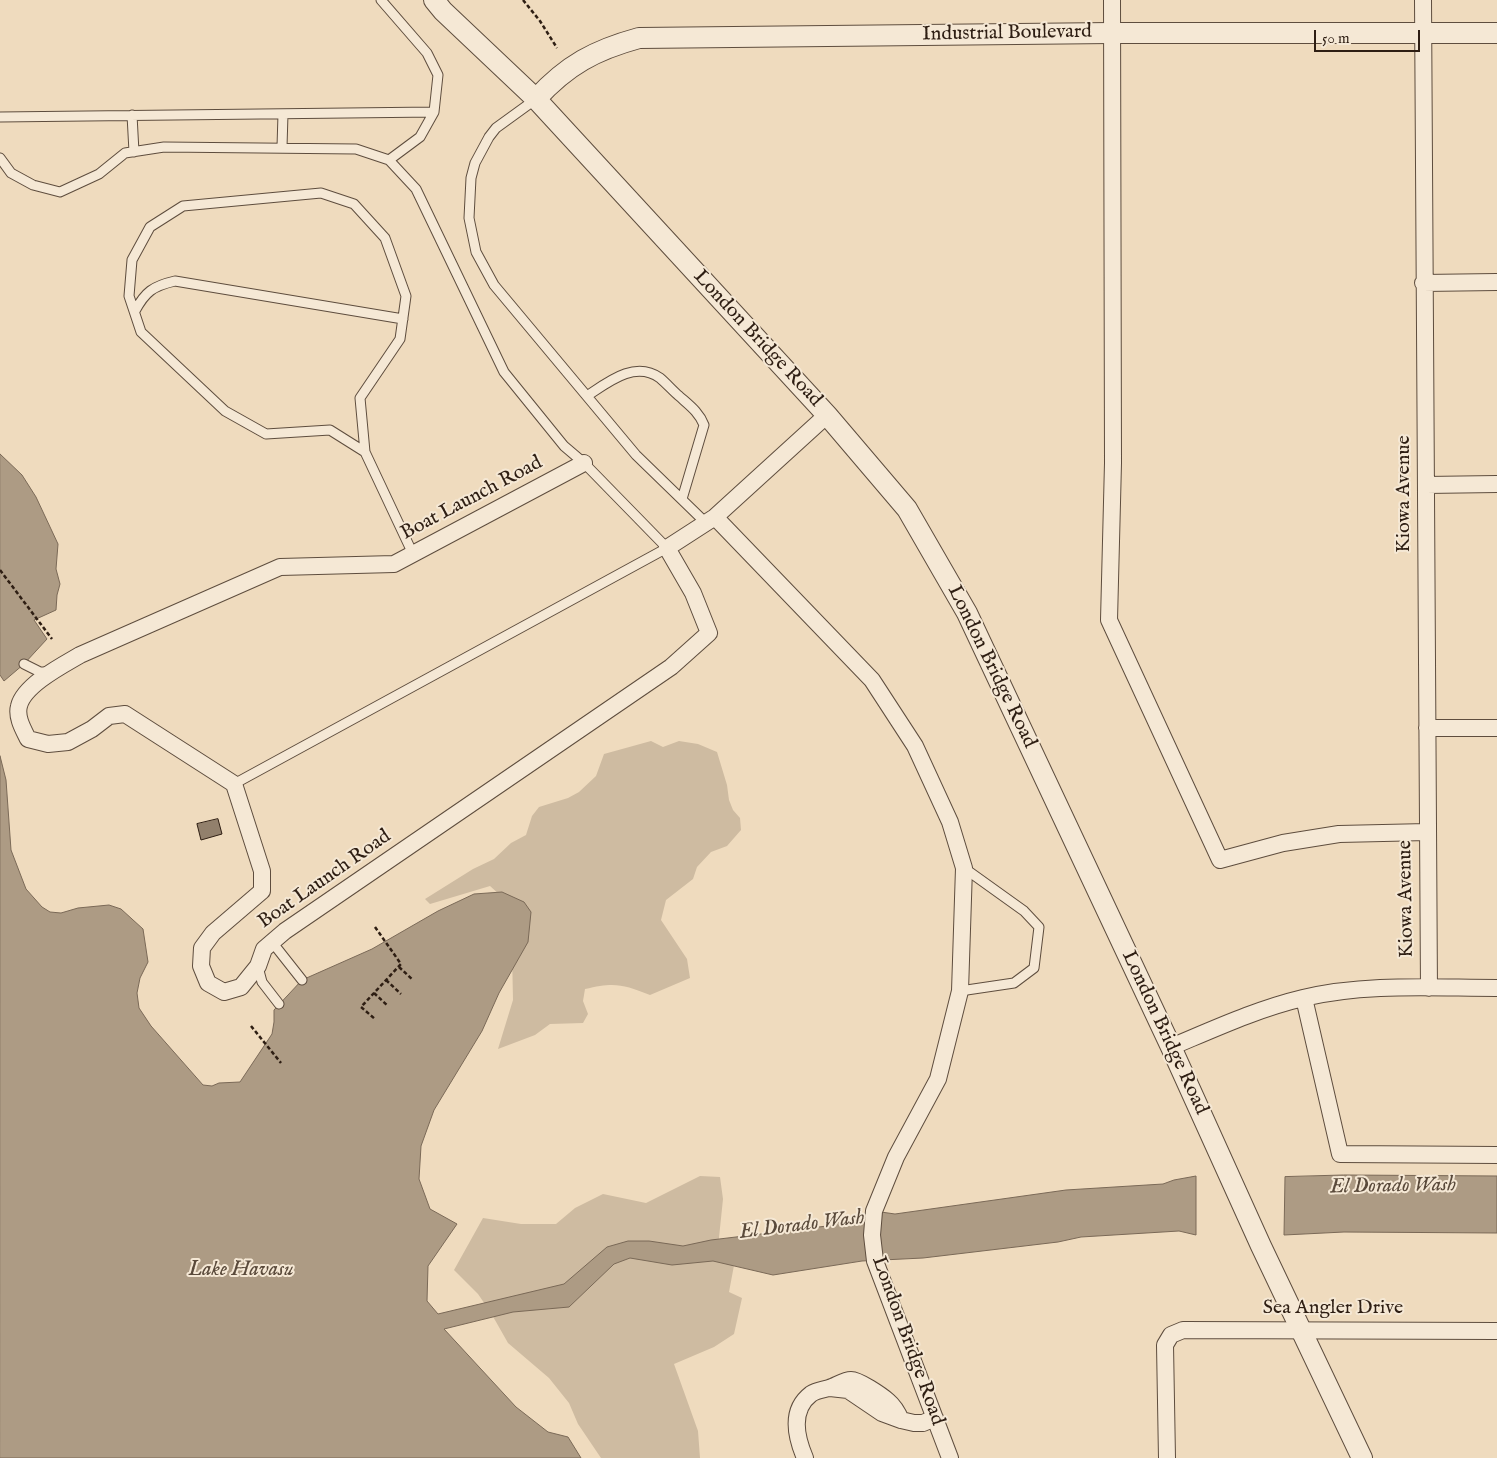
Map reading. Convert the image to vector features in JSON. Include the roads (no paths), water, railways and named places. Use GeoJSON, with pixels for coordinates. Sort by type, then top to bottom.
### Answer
{"type":"FeatureCollection","features":[{"type":"Feature","properties":{"kind":"street","name":"London Bridge Road"},"geometry":{"type":"LineString","coordinates":[[434,0],[443,11],[536,99],[827,414],[907,509],[968,613],[1171,1047],[1261,1246],[1362,1458]]}},
{"type":"Feature","properties":{"kind":"street"},"geometry":{"type":"LineString","coordinates":[[1112,0],[1113,463],[1109,620],[1220,860],[1283,843],[1339,834],[1427,832]]}},
{"type":"Feature","properties":{"kind":"street","name":"Kiowa Avenue"},"geometry":{"type":"LineString","coordinates":[[1423,0],[1423,282],[1429,988]]}},
{"type":"Feature","properties":{"kind":"street","name":"Industrial Boulevard"},"geometry":{"type":"LineString","coordinates":[[536,99],[558,76],[586,57],[620,43],[639,38],[1111,33],[1497,33]]}},
{"type":"Feature","properties":{"kind":"street"},"geometry":{"type":"LineString","coordinates":[[1423,282],[1497,282]]}},
{"type":"Feature","properties":{"kind":"street"},"geometry":{"type":"LineString","coordinates":[[667,548],[710,520],[827,414]]}},
{"type":"Feature","properties":{"kind":"street","name":"Boat Launch Road"},"geometry":{"type":"LineString","coordinates":[[584,463],[394,564],[280,567],[80,655],[52,672],[25,694],[19,706],[20,724],[28,739],[48,744],[68,742],[92,729],[110,716],[124,714],[234,784],[262,871],[262,891],[213,933],[202,948],[201,966],[208,983],[224,992],[241,987],[258,966],[264,949],[285,931],[671,667],[709,633],[692,593],[667,548]]}},
{"type":"Feature","properties":{"kind":"street"},"geometry":{"type":"LineString","coordinates":[[1426,484],[1497,484]]}},
{"type":"Feature","properties":{"kind":"street","name":"London Bridge Road"},"geometry":{"type":"LineString","coordinates":[[710,520],[872,680],[915,746],[950,822],[964,868],[960,992],[938,1079],[896,1157],[874,1212],[872,1235],[875,1261],[950,1458]]}},
{"type":"Feature","properties":{"kind":"street"},"geometry":{"type":"LineString","coordinates":[[1427,728],[1497,728]]}},
{"type":"Feature","properties":{"kind":"street"},"geometry":{"type":"LineString","coordinates":[[1171,1047],[1262,1010],[1304,998],[1361,988],[1497,988]]}},
{"type":"Feature","properties":{"kind":"street"},"geometry":{"type":"LineString","coordinates":[[1304,998],[1340,1154],[1497,1155]]}},
{"type":"Feature","properties":{"kind":"street","name":"Sea Angler Drive"},"geometry":{"type":"LineString","coordinates":[[1167,1458],[1165,1345],[1171,1335],[1182,1330],[1497,1331]]}},
{"type":"Feature","properties":{"kind":"street"},"geometry":{"type":"LineString","coordinates":[[805,1458],[797,1432],[798,1414],[805,1401],[812,1394],[850,1380],[858,1381],[888,1401],[895,1408],[901,1420],[923,1423],[935,1418]]}},
{"type":"Feature","properties":{"kind":"lane"},"geometry":{"type":"LineString","coordinates":[[381,0],[426,53],[438,75],[434,112],[420,137],[389,160]]}},
{"type":"Feature","properties":{"kind":"lane"},"geometry":{"type":"LineString","coordinates":[[536,99],[496,128],[475,163],[471,178],[469,201],[471,233],[476,252],[494,285],[636,455],[682,499],[710,520]]}},
{"type":"Feature","properties":{"kind":"lane"},"geometry":{"type":"LineString","coordinates":[[0,116],[434,112]]}},
{"type":"Feature","properties":{"kind":"lane"},"geometry":{"type":"LineString","coordinates":[[282,147],[283,114]]}},
{"type":"Feature","properties":{"kind":"lane"},"geometry":{"type":"LineString","coordinates":[[132,115],[134,152]]}},
{"type":"Feature","properties":{"kind":"lane"},"geometry":{"type":"LineString","coordinates":[[0,158],[11,173],[33,185],[60,192],[99,174],[125,153],[164,147],[356,149],[389,160],[416,189],[504,372],[564,446],[584,463],[667,548],[234,784]]}},
{"type":"Feature","properties":{"kind":"lane"},"geometry":{"type":"LineString","coordinates":[[365,452],[330,430],[266,434],[225,412],[141,332],[129,296],[132,260],[150,227],[183,206],[321,193],[354,204],[385,238],[406,296],[400,339],[360,398],[365,452],[413,554]]}},
{"type":"Feature","properties":{"kind":"lane"},"geometry":{"type":"LineString","coordinates":[[134,311],[142,297],[159,285],[175,281],[403,319]]}},
{"type":"Feature","properties":{"kind":"lane"},"geometry":{"type":"LineString","coordinates":[[586,396],[616,377],[626,373],[642,371],[658,377],[701,416],[704,425],[682,499]]}},
{"type":"Feature","properties":{"kind":"lane"},"geometry":{"type":"LineString","coordinates":[[24,664],[40,672],[52,672]]}},
{"type":"Feature","properties":{"kind":"lane"},"geometry":{"type":"LineString","coordinates":[[960,992],[1014,983],[1034,968],[1039,927],[1024,911],[964,868]]}},
{"type":"Feature","properties":{"kind":"lane"},"geometry":{"type":"LineString","coordinates":[[272,942],[302,980]]}},
{"type":"Feature","properties":{"kind":"lane"},"geometry":{"type":"LineString","coordinates":[[258,966],[262,982],[279,1004]]}},
{"type":"Feature","properties":{"kind":"water"},"geometry":{"type":"Polygon","coordinates":[[[0,454],[22,475],[36,497],[58,544],[56,569],[60,584],[56,610],[34,620],[47,639],[24,664],[4,681],[0,675],[0,454]]]}},
{"type":"Feature","properties":{"kind":"water","name":"Lake Havasu"},"geometry":{"type":"Polygon","coordinates":[[[0,756],[6,780],[11,850],[26,889],[42,907],[50,912],[61,913],[78,908],[109,905],[121,909],[143,929],[148,962],[140,978],[137,993],[139,1008],[151,1026],[203,1085],[212,1086],[219,1083],[240,1082],[272,1034],[274,1010],[302,980],[372,949],[438,911],[474,894],[502,892],[524,902],[531,912],[528,942],[499,993],[482,1031],[434,1110],[421,1146],[419,1179],[430,1209],[457,1224],[428,1266],[427,1301],[438,1314],[564,1284],[607,1247],[628,1241],[649,1241],[683,1246],[711,1240],[827,1226],[874,1211],[895,1214],[1066,1190],[1163,1184],[1196,1176],[1196,1235],[1179,1231],[1081,1237],[1058,1242],[923,1258],[862,1261],[773,1275],[713,1261],[672,1265],[630,1258],[614,1264],[569,1307],[513,1312],[444,1329],[516,1407],[548,1432],[568,1437],[581,1458],[0,1458],[0,756]]]}},
{"type":"Feature","properties":{"kind":"water","name":"El Dorado Wash"},"geometry":{"type":"Polygon","coordinates":[[[1344,1175],[1497,1176],[1497,1233],[1344,1232],[1284,1235],[1285,1177],[1344,1175]]]}}]}
